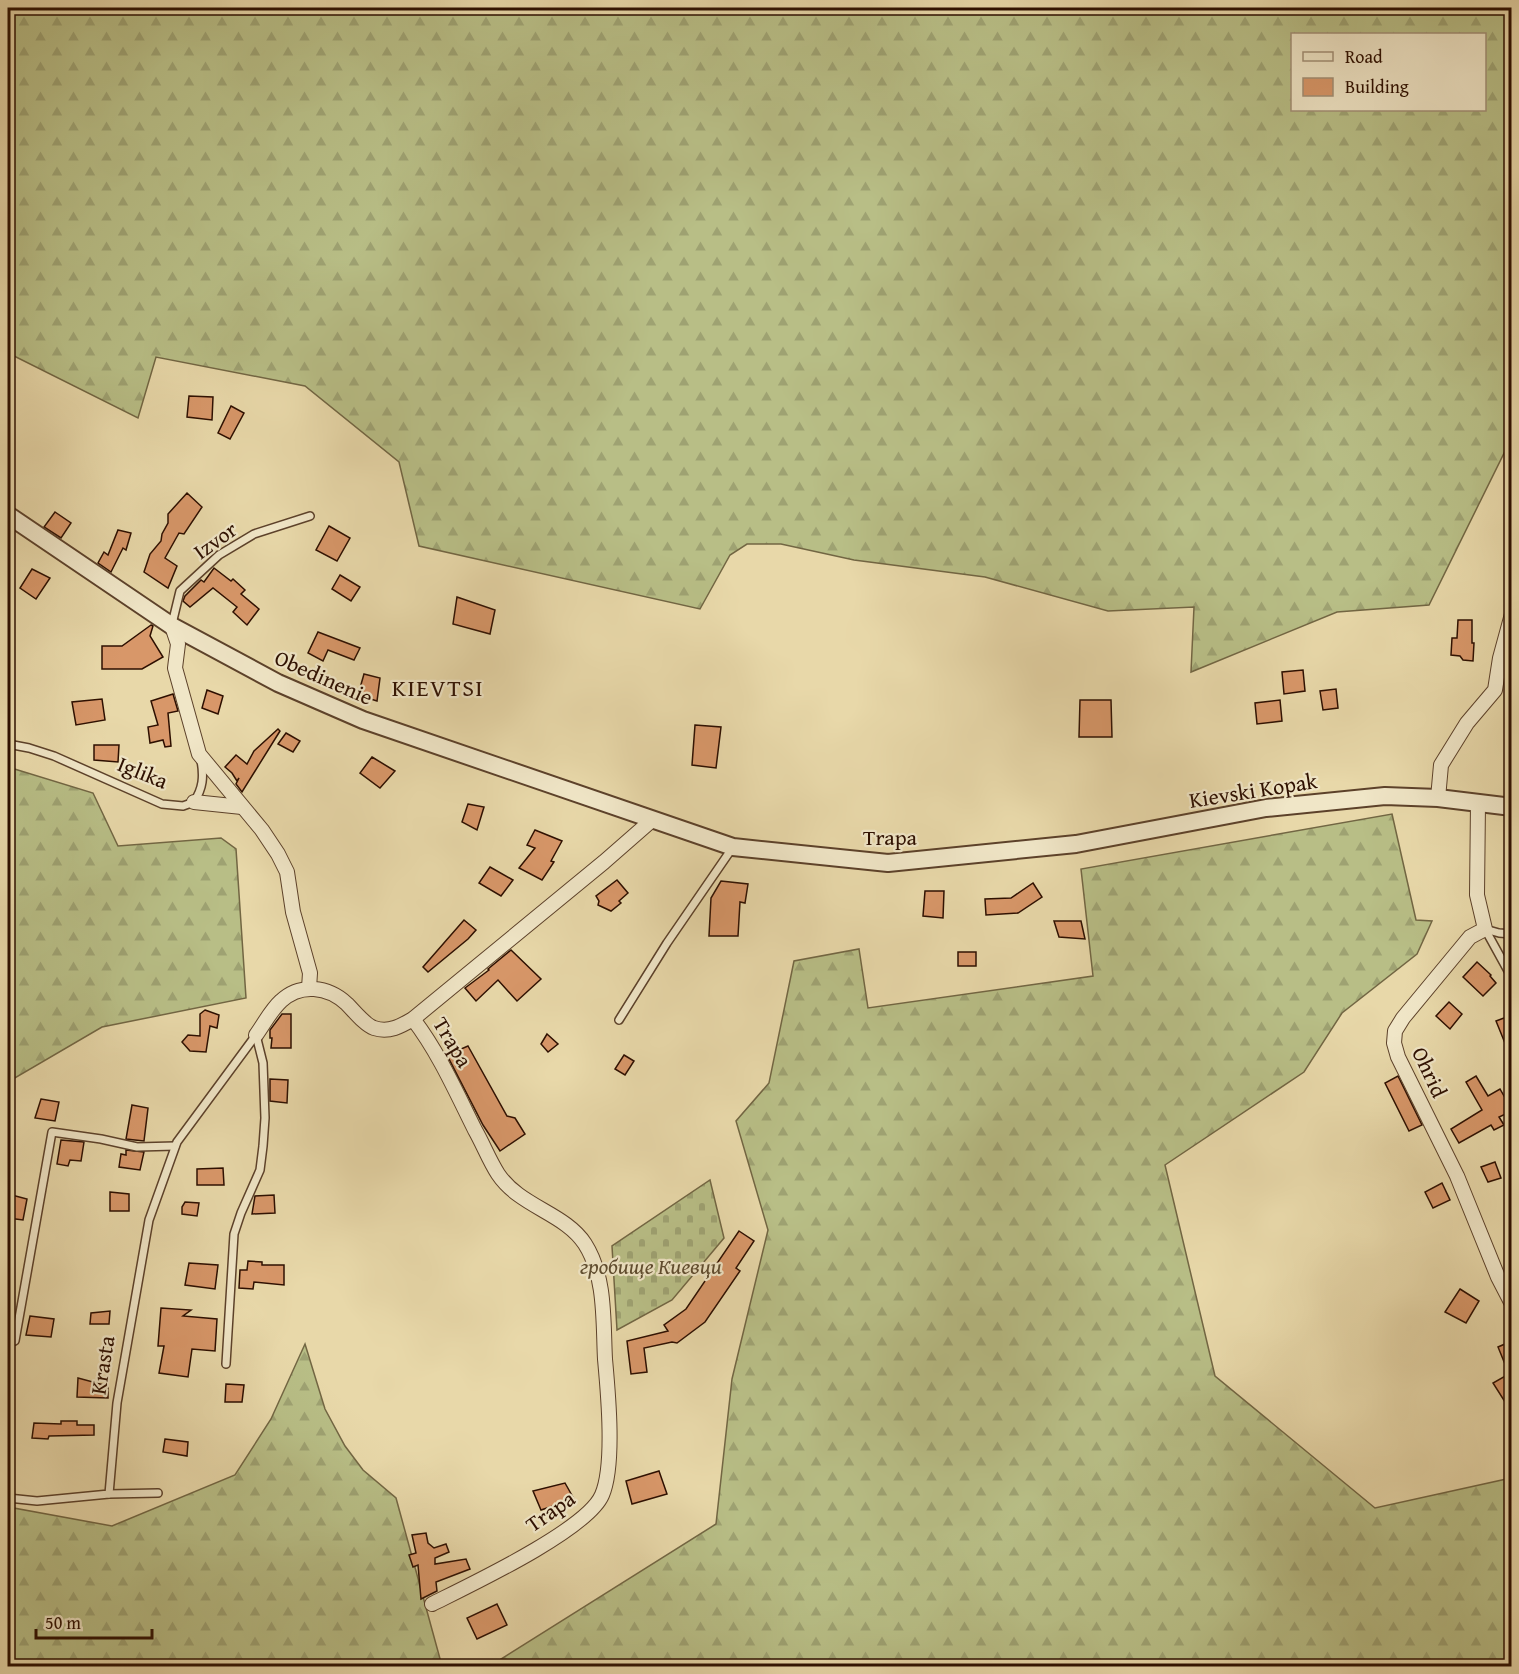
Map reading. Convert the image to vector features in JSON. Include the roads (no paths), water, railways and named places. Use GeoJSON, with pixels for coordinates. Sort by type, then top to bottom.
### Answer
{"type":"FeatureCollection","features":[{"type":"Feature","properties":{"kind":"street","name":"Obedinenie"},"geometry":{"type":"LineString","coordinates":[[8,515],[171,626],[278,683],[363,720],[652,820]]}},
{"type":"Feature","properties":{"kind":"street"},"geometry":{"type":"LineString","coordinates":[[1438,798],[1442,765],[1467,723],[1495,690],[1500,658],[1512,614]]}},
{"type":"Feature","properties":{"kind":"street","name":"Iglika"},"geometry":{"type":"LineString","coordinates":[[171,626],[178,644],[176,668],[199,753]]}},
{"type":"Feature","properties":{"kind":"street"},"geometry":{"type":"LineString","coordinates":[[199,753],[262,830],[287,872],[293,912],[310,973],[309,988],[326,990],[340,998],[373,1028],[395,1030],[413,1019]]}},
{"type":"Feature","properties":{"kind":"street","name":"Kievski Kopak"},"geometry":{"type":"LineString","coordinates":[[1076,844],[1266,808],[1385,796],[1438,798],[1512,807]]}},
{"type":"Feature","properties":{"kind":"street"},"geometry":{"type":"LineString","coordinates":[[194,802],[242,807]]}},
{"type":"Feature","properties":{"kind":"street"},"geometry":{"type":"LineString","coordinates":[[1478,803],[1477,895],[1485,928]]}},
{"type":"Feature","properties":{"kind":"street","name":"Trapa"},"geometry":{"type":"LineString","coordinates":[[432,1604],[523,1556],[588,1514],[602,1495],[605,1485],[609,1406],[600,1292],[593,1258],[571,1228],[520,1197],[499,1175],[432,1044],[413,1019],[652,820],[733,847],[888,863],[1076,844]]}},
{"type":"Feature","properties":{"kind":"street","name":"Ohrid"},"geometry":{"type":"LineString","coordinates":[[1485,928],[1470,937],[1403,1018],[1395,1031],[1394,1043],[1404,1071],[1457,1176],[1498,1277],[1512,1304]]}},
{"type":"Feature","properties":{"kind":"street","name":"Krasta"},"geometry":{"type":"LineString","coordinates":[[256,1035],[279,1003],[291,993],[309,988]]}},
{"type":"Feature","properties":{"kind":"lane","name":"Izvor"},"geometry":{"type":"LineString","coordinates":[[171,626],[180,591],[219,555],[254,534],[310,516]]}},
{"type":"Feature","properties":{"kind":"lane","name":"Iglika"},"geometry":{"type":"LineString","coordinates":[[8,744],[54,756],[162,804],[183,806],[194,802],[202,787],[199,753]]}},
{"type":"Feature","properties":{"kind":"lane"},"geometry":{"type":"LineString","coordinates":[[619,1020],[667,943],[733,847]]}},
{"type":"Feature","properties":{"kind":"lane"},"geometry":{"type":"LineString","coordinates":[[1485,928],[1499,933],[1512,934]]}},
{"type":"Feature","properties":{"kind":"lane"},"geometry":{"type":"LineString","coordinates":[[1485,928],[1512,978]]}},
{"type":"Feature","properties":{"kind":"lane"},"geometry":{"type":"LineString","coordinates":[[226,1364],[234,1234],[260,1170],[263,1146],[265,1118],[263,1063],[256,1035]]}},
{"type":"Feature","properties":{"kind":"lane","name":"Krasta"},"geometry":{"type":"LineString","coordinates":[[109,1494],[117,1403],[149,1220],[175,1146],[256,1035]]}},
{"type":"Feature","properties":{"kind":"lane"},"geometry":{"type":"LineString","coordinates":[[8,1343],[15,1341],[52,1132],[137,1147],[175,1146]]}},
{"type":"Feature","properties":{"kind":"lane"},"geometry":{"type":"LineString","coordinates":[[8,1498],[37,1502],[109,1494],[158,1493]]}},
{"type":"Feature","properties":{"kind":"district","name":"KIEVTSI"},"geometry":{"type":"Point","coordinates":[438,687]}},
{"type":"Feature","properties":{"kind":"park label","name":"гробище Киевци"},"geometry":{"type":"Point","coordinates":[651,1266]}}]}
